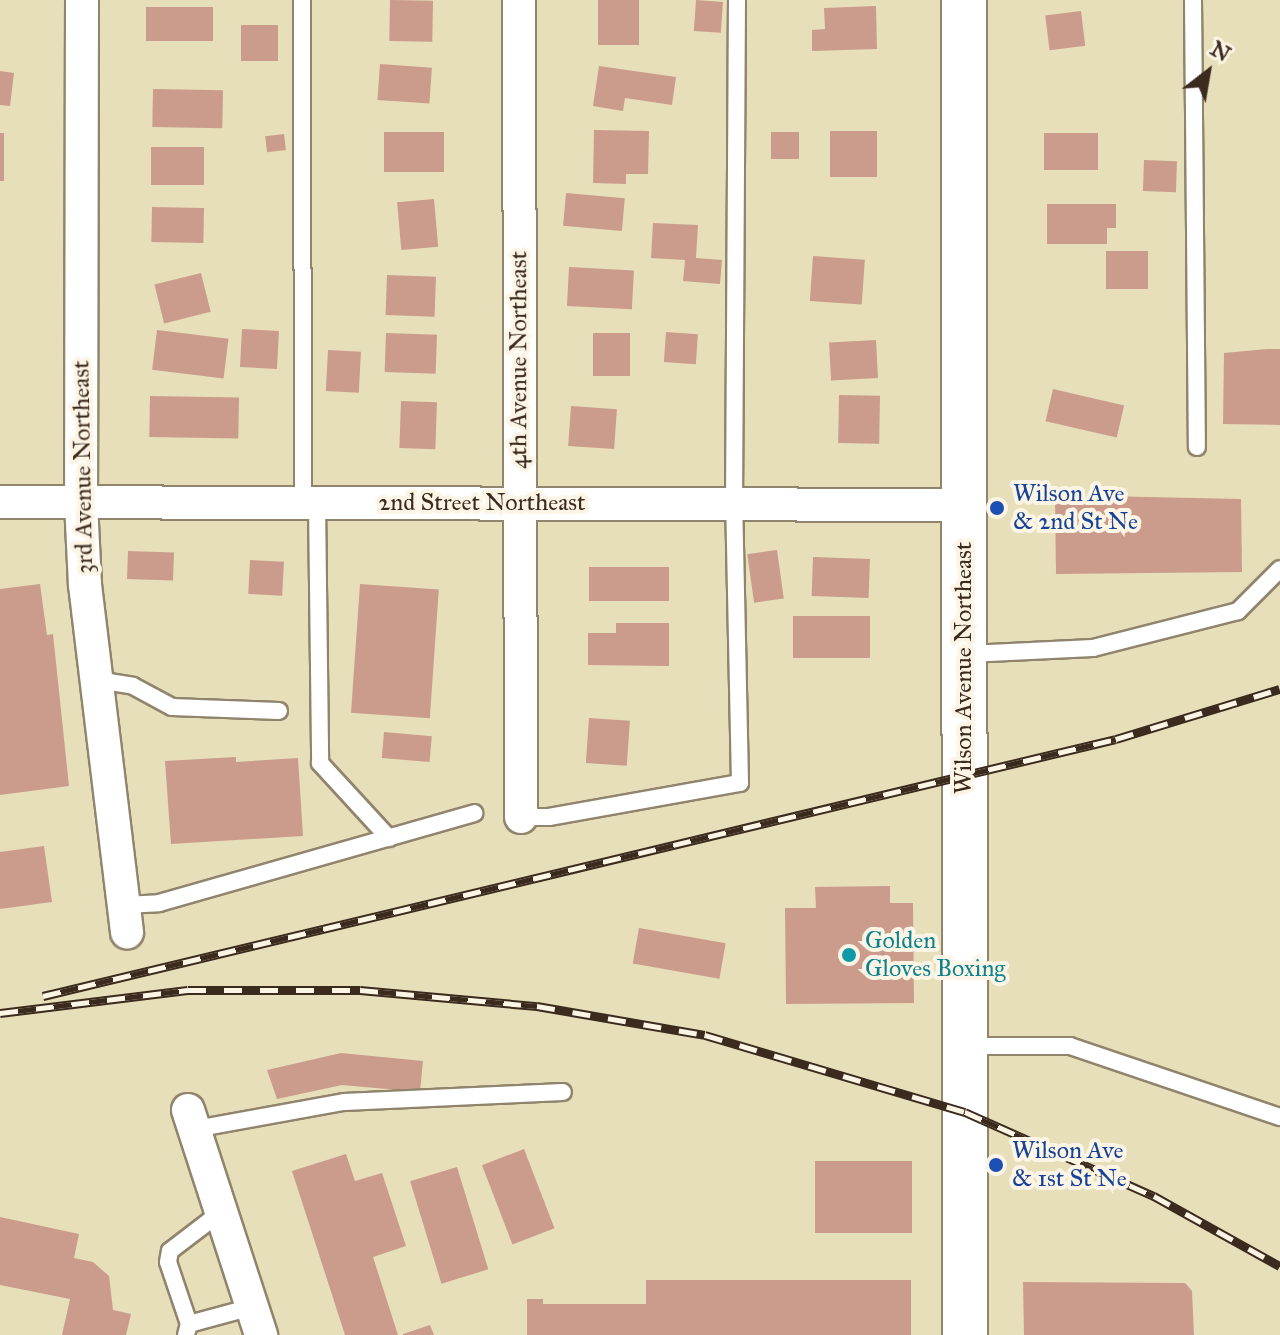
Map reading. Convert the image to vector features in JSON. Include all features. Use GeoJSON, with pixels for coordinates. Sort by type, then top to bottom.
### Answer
{"type":"FeatureCollection","features":[{"type":"Feature","properties":{"kind":"street","name":"3rd Avenue Northeast"},"geometry":{"type":"LineString","coordinates":[[82,0],[81,503],[97,680],[125,919]]}},
{"type":"Feature","properties":{"kind":"street","name":"4th Avenue Northeast"},"geometry":{"type":"LineString","coordinates":[[519,0],[521,817]]}},
{"type":"Feature","properties":{"kind":"street","name":"Wilson Avenue Northeast"},"geometry":{"type":"LineString","coordinates":[[964,0],[965,1335]]}},
{"type":"Feature","properties":{"kind":"street","name":"2nd Street Northeast"},"geometry":{"type":"LineString","coordinates":[[0,502],[964,505]]}},
{"type":"Feature","properties":{"kind":"street"},"geometry":{"type":"LineString","coordinates":[[191,1119],[257,1321]]}},
{"type":"Feature","properties":{"kind":"lane"},"geometry":{"type":"LineString","coordinates":[[302,0],[310,503],[320,763],[389,838]]}},
{"type":"Feature","properties":{"kind":"lane"},"geometry":{"type":"LineString","coordinates":[[521,817],[549,817],[740,783],[734,503],[737,0]]}},
{"type":"Feature","properties":{"kind":"lane"},"geometry":{"type":"LineString","coordinates":[[1193,0],[1197,447]]}},
{"type":"Feature","properties":{"kind":"lane"},"geometry":{"type":"LineString","coordinates":[[965,654],[1093,648],[1238,611],[1280,569]]}},
{"type":"Feature","properties":{"kind":"lane"},"geometry":{"type":"LineString","coordinates":[[97,680],[133,686],[172,707],[279,711]]}},
{"type":"Feature","properties":{"kind":"lane"},"geometry":{"type":"LineString","coordinates":[[125,919],[159,903],[474,813]]}},
{"type":"Feature","properties":{"kind":"lane"},"geometry":{"type":"LineString","coordinates":[[965,1046],[1070,1046],[1280,1117]]}},
{"type":"Feature","properties":{"kind":"lane"},"geometry":{"type":"LineString","coordinates":[[191,1119],[344,1102],[563,1092]]}},
{"type":"Feature","properties":{"kind":"lane"},"geometry":{"type":"LineString","coordinates":[[221,1212],[170,1251],[168,1262],[188,1329],[257,1321]]}},
{"type":"Feature","properties":{"kind":"building"},"geometry":{"type":"Polygon","coordinates":[[[390,0],[433,1],[432,42],[389,41],[390,0]]]}},
{"type":"Feature","properties":{"kind":"building"},"geometry":{"type":"Polygon","coordinates":[[[598,0],[639,0],[639,45],[598,45],[598,0]]]}},
{"type":"Feature","properties":{"kind":"building"},"geometry":{"type":"Polygon","coordinates":[[[696,0],[723,2],[721,33],[694,31],[696,0]]]}},
{"type":"Feature","properties":{"kind":"building"},"geometry":{"type":"Polygon","coordinates":[[[876,6],[877,49],[812,51],[812,30],[825,29],[824,8],[876,6]]]}},
{"type":"Feature","properties":{"kind":"building"},"geometry":{"type":"Polygon","coordinates":[[[146,7],[213,7],[213,41],[146,41],[146,7]]]}},
{"type":"Feature","properties":{"kind":"building"},"geometry":{"type":"Polygon","coordinates":[[[1081,11],[1085,46],[1050,50],[1045,15],[1081,11]]]}},
{"type":"Feature","properties":{"kind":"building"},"geometry":{"type":"Polygon","coordinates":[[[241,25],[278,25],[278,61],[241,61],[241,25]]]}},
{"type":"Feature","properties":{"kind":"building"},"geometry":{"type":"Polygon","coordinates":[[[380,64],[432,68],[429,104],[377,100],[380,64]]]}},
{"type":"Feature","properties":{"kind":"building"},"geometry":{"type":"Polygon","coordinates":[[[599,66],[676,77],[672,105],[625,98],[623,111],[593,106],[599,66]]]}},
{"type":"Feature","properties":{"kind":"building"},"geometry":{"type":"Polygon","coordinates":[[[0,71],[14,73],[10,106],[0,105],[0,71]]]}},
{"type":"Feature","properties":{"kind":"building"},"geometry":{"type":"Polygon","coordinates":[[[153,89],[223,90],[222,128],[152,127],[153,89]]]}},
{"type":"Feature","properties":{"kind":"building"},"geometry":{"type":"Polygon","coordinates":[[[594,130],[649,131],[648,174],[626,174],[626,184],[593,183],[594,130]]]}},
{"type":"Feature","properties":{"kind":"building"},"geometry":{"type":"Polygon","coordinates":[[[830,131],[877,131],[877,177],[830,177],[830,131]]]}},
{"type":"Feature","properties":{"kind":"building"},"geometry":{"type":"Polygon","coordinates":[[[384,132],[444,132],[444,172],[384,172],[384,132]]]}},
{"type":"Feature","properties":{"kind":"building"},"geometry":{"type":"Polygon","coordinates":[[[771,132],[799,132],[799,159],[771,159],[771,132]]]}},
{"type":"Feature","properties":{"kind":"building"},"geometry":{"type":"Polygon","coordinates":[[[0,133],[4,133],[4,181],[0,181],[0,133]]]}},
{"type":"Feature","properties":{"kind":"building"},"geometry":{"type":"Polygon","coordinates":[[[1044,133],[1098,133],[1098,170],[1044,170],[1044,133]]]}},
{"type":"Feature","properties":{"kind":"building"},"geometry":{"type":"Polygon","coordinates":[[[284,134],[286,150],[267,152],[265,136],[284,134]]]}},
{"type":"Feature","properties":{"kind":"building"},"geometry":{"type":"Polygon","coordinates":[[[151,147],[204,147],[204,185],[151,185],[151,147]]]}},
{"type":"Feature","properties":{"kind":"building"},"geometry":{"type":"Polygon","coordinates":[[[1144,160],[1177,161],[1176,192],[1143,191],[1144,160]]]}},
{"type":"Feature","properties":{"kind":"building"},"geometry":{"type":"Polygon","coordinates":[[[566,193],[625,198],[622,231],[563,226],[566,193]]]}},
{"type":"Feature","properties":{"kind":"building"},"geometry":{"type":"Polygon","coordinates":[[[434,199],[438,247],[401,250],[397,202],[434,199]]]}},
{"type":"Feature","properties":{"kind":"building"},"geometry":{"type":"Polygon","coordinates":[[[1047,204],[1116,204],[1116,228],[1107,228],[1107,244],[1047,244],[1047,204]]]}},
{"type":"Feature","properties":{"kind":"building"},"geometry":{"type":"Polygon","coordinates":[[[152,207],[204,208],[203,243],[151,242],[152,207]]]}},
{"type":"Feature","properties":{"kind":"building"},"geometry":{"type":"Polygon","coordinates":[[[653,223],[698,225],[696,258],[722,260],[720,284],[683,281],[685,260],[651,258],[653,223]]]}},
{"type":"Feature","properties":{"kind":"building"},"geometry":{"type":"Polygon","coordinates":[[[1106,251],[1148,251],[1148,289],[1106,289],[1106,251]]]}},
{"type":"Feature","properties":{"kind":"building"},"geometry":{"type":"Polygon","coordinates":[[[813,256],[865,260],[862,305],[810,301],[813,256]]]}},
{"type":"Feature","properties":{"kind":"building"},"geometry":{"type":"Polygon","coordinates":[[[569,267],[634,270],[632,309],[567,306],[569,267]]]}},
{"type":"Feature","properties":{"kind":"building"},"geometry":{"type":"Polygon","coordinates":[[[201,273],[211,312],[164,323],[154,285],[201,273]]]}},
{"type":"Feature","properties":{"kind":"building"},"geometry":{"type":"Polygon","coordinates":[[[387,275],[436,277],[435,317],[386,315],[387,275]]]}},
{"type":"Feature","properties":{"kind":"building"},"geometry":{"type":"Polygon","coordinates":[[[242,329],[279,331],[277,369],[240,367],[242,329]]]}},
{"type":"Feature","properties":{"kind":"building"},"geometry":{"type":"Polygon","coordinates":[[[157,330],[228,339],[224,378],[152,370],[157,330]]]}},
{"type":"Feature","properties":{"kind":"building"},"geometry":{"type":"Polygon","coordinates":[[[666,332],[698,334],[696,364],[664,362],[666,332]]]}},
{"type":"Feature","properties":{"kind":"building"},"geometry":{"type":"Polygon","coordinates":[[[386,333],[437,335],[436,374],[385,372],[386,333]]]}},
{"type":"Feature","properties":{"kind":"building"},"geometry":{"type":"Polygon","coordinates":[[[593,333],[630,333],[630,376],[593,376],[593,333]]]}},
{"type":"Feature","properties":{"kind":"building"},"geometry":{"type":"Polygon","coordinates":[[[876,340],[878,378],[831,380],[829,342],[876,340]]]}},
{"type":"Feature","properties":{"kind":"building"},"geometry":{"type":"Polygon","coordinates":[[[1280,349],[1280,425],[1223,424],[1224,353],[1280,349]]]}},
{"type":"Feature","properties":{"kind":"building"},"geometry":{"type":"Polygon","coordinates":[[[328,350],[361,352],[359,393],[326,391],[328,350]]]}},
{"type":"Feature","properties":{"kind":"building"},"geometry":{"type":"Polygon","coordinates":[[[1053,389],[1124,405],[1117,438],[1046,421],[1053,389]]]}},
{"type":"Feature","properties":{"kind":"building"},"geometry":{"type":"Polygon","coordinates":[[[839,395],[880,396],[879,444],[838,443],[839,395]]]}},
{"type":"Feature","properties":{"kind":"building"},"geometry":{"type":"Polygon","coordinates":[[[150,396],[239,398],[238,439],[149,437],[150,396]]]}},
{"type":"Feature","properties":{"kind":"building"},"geometry":{"type":"Polygon","coordinates":[[[401,401],[437,402],[435,449],[399,448],[401,401]]]}},
{"type":"Feature","properties":{"kind":"building"},"geometry":{"type":"Polygon","coordinates":[[[571,406],[617,409],[614,449],[568,446],[571,406]]]}},
{"type":"Feature","properties":{"kind":"building"},"geometry":{"type":"Polygon","coordinates":[[[1101,496],[1241,499],[1242,572],[1056,574],[1055,500],[1101,496]]]}},
{"type":"Feature","properties":{"kind":"building"},"geometry":{"type":"Polygon","coordinates":[[[777,550],[784,599],[754,603],[747,554],[777,550]]]}},
{"type":"Feature","properties":{"kind":"building"},"geometry":{"type":"Polygon","coordinates":[[[128,551],[174,553],[173,581],[127,579],[128,551]]]}},
{"type":"Feature","properties":{"kind":"building"},"geometry":{"type":"Polygon","coordinates":[[[813,557],[870,559],[869,598],[812,596],[813,557]]]}},
{"type":"Feature","properties":{"kind":"building"},"geometry":{"type":"Polygon","coordinates":[[[250,560],[284,562],[282,596],[248,594],[250,560]]]}},
{"type":"Feature","properties":{"kind":"building"},"geometry":{"type":"Polygon","coordinates":[[[589,567],[669,567],[669,601],[589,601],[589,567]]]}},
{"type":"Feature","properties":{"kind":"building"},"geometry":{"type":"Polygon","coordinates":[[[40,584],[47,635],[53,634],[69,786],[0,795],[0,589],[40,584]]]}},
{"type":"Feature","properties":{"kind":"building"},"geometry":{"type":"Polygon","coordinates":[[[360,584],[439,590],[430,718],[351,713],[360,584]]]}},
{"type":"Feature","properties":{"kind":"building"},"geometry":{"type":"Polygon","coordinates":[[[793,616],[870,616],[870,658],[793,658],[793,616]]]}},
{"type":"Feature","properties":{"kind":"building"},"geometry":{"type":"Polygon","coordinates":[[[616,623],[669,623],[669,666],[588,665],[588,633],[616,633],[616,623]]]}},
{"type":"Feature","properties":{"kind":"building"},"geometry":{"type":"Polygon","coordinates":[[[589,718],[630,721],[627,766],[586,763],[589,718]]]}},
{"type":"Feature","properties":{"kind":"building"},"geometry":{"type":"Polygon","coordinates":[[[384,732],[432,736],[430,762],[382,758],[384,732]]]}},
{"type":"Feature","properties":{"kind":"building"},"geometry":{"type":"Polygon","coordinates":[[[236,757],[236,762],[298,758],[303,836],[171,844],[165,761],[236,757]]]}},
{"type":"Feature","properties":{"kind":"building"},"geometry":{"type":"Polygon","coordinates":[[[44,846],[52,902],[0,909],[0,852],[44,846]]]}},
{"type":"Feature","properties":{"kind":"building","name":"Golden Gloves Boxing"},"geometry":{"type":"Polygon","coordinates":[[[890,886],[890,903],[913,903],[914,1003],[786,1004],[785,908],[816,908],[815,887],[890,886]]]}},
{"type":"Feature","properties":{"kind":"building"},"geometry":{"type":"Polygon","coordinates":[[[639,928],[726,943],[719,979],[633,963],[639,928]]]}},
{"type":"Feature","properties":{"kind":"building"},"geometry":{"type":"Polygon","coordinates":[[[341,1053],[423,1061],[420,1092],[342,1085],[277,1099],[267,1070],[341,1053]]]}},
{"type":"Feature","properties":{"kind":"building"},"geometry":{"type":"Polygon","coordinates":[[[524,1149],[554,1228],[512,1244],[482,1165],[524,1149]]]}},
{"type":"Feature","properties":{"kind":"building"},"geometry":{"type":"Polygon","coordinates":[[[346,1154],[355,1181],[382,1173],[406,1246],[373,1257],[398,1335],[345,1335],[292,1171],[346,1154]]]}},
{"type":"Feature","properties":{"kind":"building"},"geometry":{"type":"Polygon","coordinates":[[[815,1161],[912,1161],[912,1233],[815,1233],[815,1161]]]}},
{"type":"Feature","properties":{"kind":"building"},"geometry":{"type":"Polygon","coordinates":[[[457,1167],[488,1269],[441,1284],[410,1181],[457,1167]]]}},
{"type":"Feature","properties":{"kind":"building"},"geometry":{"type":"Polygon","coordinates":[[[0,1217],[79,1234],[74,1258],[93,1262],[109,1276],[113,1310],[131,1314],[126,1335],[62,1335],[70,1299],[0,1285],[0,1217]]]}},
{"type":"Feature","properties":{"kind":"building"},"geometry":{"type":"Polygon","coordinates":[[[646,1280],[911,1280],[911,1335],[527,1335],[527,1299],[543,1299],[543,1304],[646,1304],[646,1280]]]}},
{"type":"Feature","properties":{"kind":"building"},"geometry":{"type":"Polygon","coordinates":[[[1023,1282],[1185,1283],[1192,1291],[1194,1335],[1024,1335],[1023,1282]]]}},
{"type":"Feature","properties":{"kind":"building"},"geometry":{"type":"Polygon","coordinates":[[[430,1325],[434,1335],[403,1335],[403,1334],[430,1325]]]}},
{"type":"Feature","properties":{"kind":"railway"},"geometry":{"type":"LineString","coordinates":[[43,996],[1116,739],[1280,689]]}},
{"type":"Feature","properties":{"kind":"railway"},"geometry":{"type":"LineString","coordinates":[[0,1013],[188,990],[360,990],[537,1006],[705,1035],[965,1112],[1154,1196],[1280,1266]]}},
{"type":"Feature","properties":{"kind":"place","name":"Wilson Ave & 2nd St Ne"},"geometry":{"type":"Point","coordinates":[997,508]}},
{"type":"Feature","properties":{"kind":"place","name":"Golden Gloves Boxing"},"geometry":{"type":"Point","coordinates":[849,955]}},
{"type":"Feature","properties":{"kind":"place","name":"Wilson Ave & 1st St Ne"},"geometry":{"type":"Point","coordinates":[996,1165]}}]}
